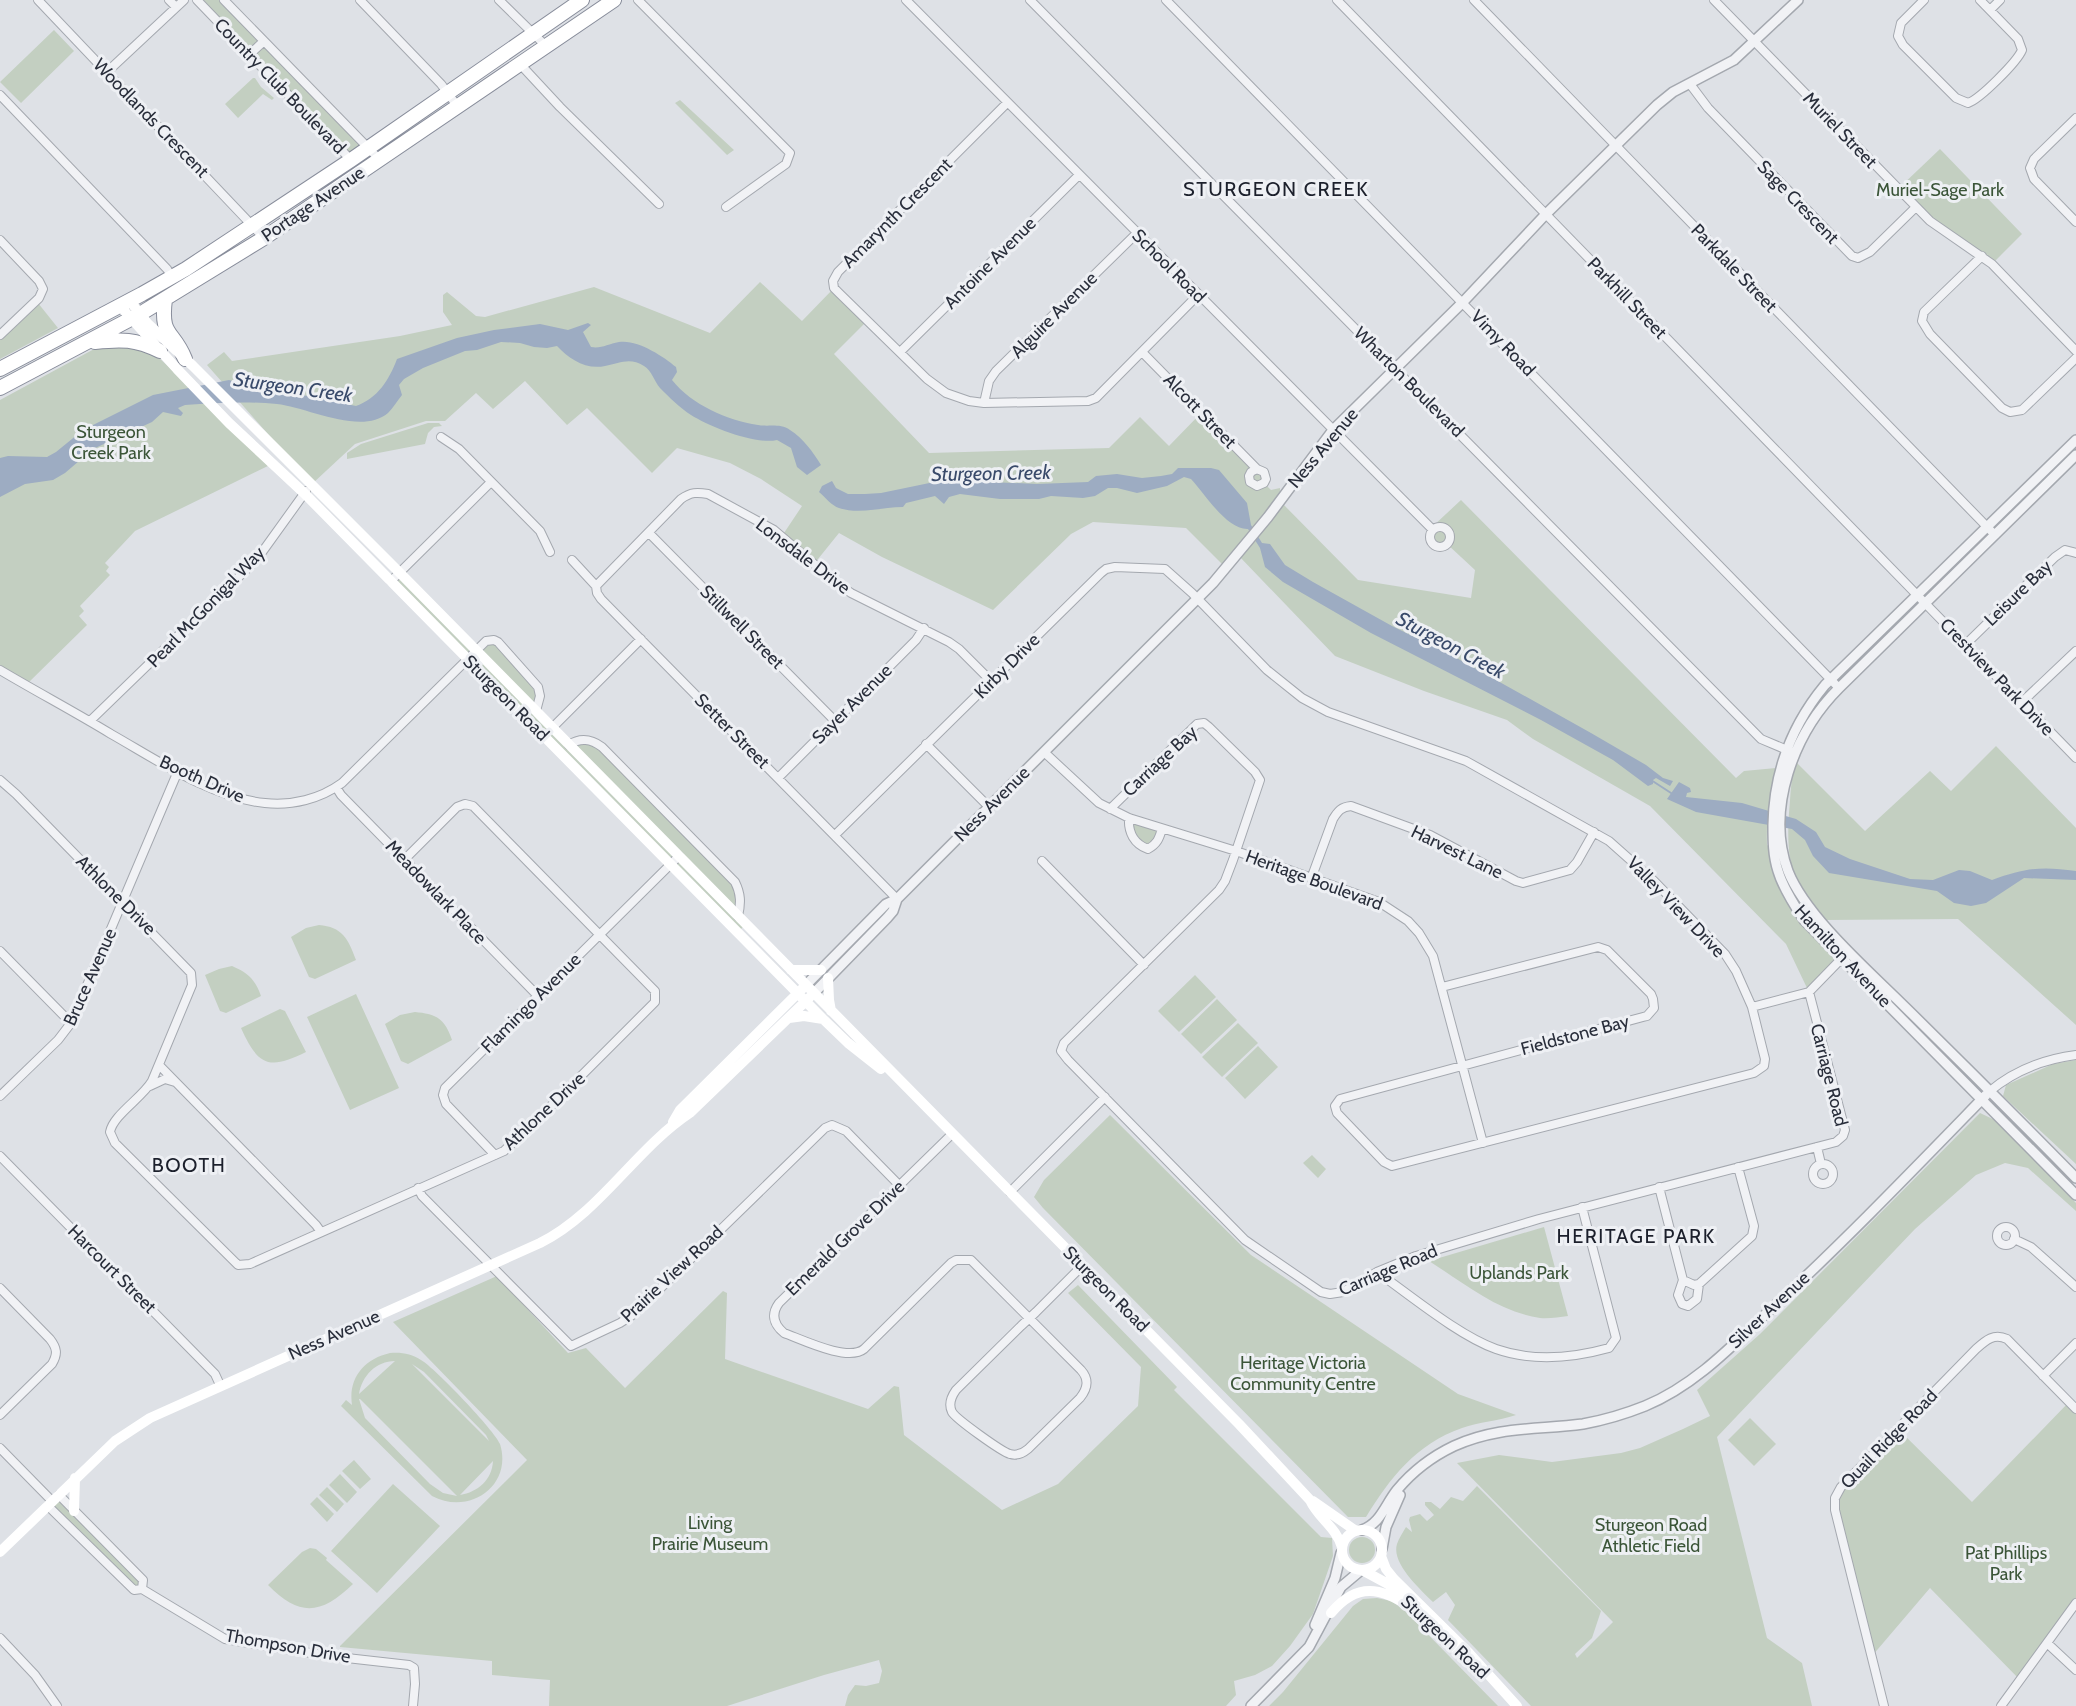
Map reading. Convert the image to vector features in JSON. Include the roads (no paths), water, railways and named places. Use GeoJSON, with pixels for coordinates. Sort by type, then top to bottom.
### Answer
{"type":"FeatureCollection","features":[{"type":"Feature","properties":{"kind":"highway","name":"Portage Avenue"},"geometry":{"type":"LineString","coordinates":[[0,369],[172,277],[351,160],[582,0]]}},
{"type":"Feature","properties":{"kind":"highway","name":"Portage Avenue"},"geometry":{"type":"LineString","coordinates":[[0,387],[135,317],[264,238],[614,0]]}},
{"type":"Feature","properties":{"kind":"highway"},"geometry":{"type":"LineString","coordinates":[[165,299],[164,327],[181,349],[185,365]]}},
{"type":"Feature","properties":{"kind":"highway"},"geometry":{"type":"LineString","coordinates":[[84,343],[129,339],[160,351]]}},
{"type":"Feature","properties":{"kind":"main road","name":"Sturgeon Road"},"geometry":{"type":"LineString","coordinates":[[125,303],[160,351],[185,365],[229,423],[304,493],[671,864],[806,993],[831,1011],[894,1072],[899,1080]]}},
{"type":"Feature","properties":{"kind":"main road","name":"Sturgeon Road"},"geometry":{"type":"LineString","coordinates":[[135,317],[245,418],[312,484],[791,970],[823,1019],[848,1043],[899,1080],[1083,1265],[1311,1500],[1359,1531]]}},
{"type":"Feature","properties":{"kind":"main road"},"geometry":{"type":"LineString","coordinates":[[791,970],[824,974],[831,1011]]}},
{"type":"Feature","properties":{"kind":"main road","name":"Ness Avenue"},"geometry":{"type":"LineString","coordinates":[[0,1552],[75,1478],[130,1430],[161,1412],[546,1240],[571,1224],[672,1125],[691,1112],[788,1018],[806,993]]}},
{"type":"Feature","properties":{"kind":"main road","name":"Ness Avenue"},"geometry":{"type":"LineString","coordinates":[[672,1125],[680,1110],[806,993]]}},
{"type":"Feature","properties":{"kind":"main road"},"geometry":{"type":"LineString","coordinates":[[788,1018],[804,1016],[823,1019]]}},
{"type":"Feature","properties":{"kind":"main road"},"geometry":{"type":"LineString","coordinates":[[74,1511],[75,1478]]}},
{"type":"Feature","properties":{"kind":"main road","name":"Sturgeon Road"},"geometry":{"type":"LineString","coordinates":[[1311,1500],[1315,1509],[1336,1533],[1342,1550]]}},
{"type":"Feature","properties":{"kind":"main road"},"geometry":{"type":"LineString","coordinates":[[1359,1531],[1376,1536],[1382,1553],[1375,1566],[1362,1571],[1347,1565],[1342,1550],[1346,1537],[1359,1531]]}},
{"type":"Feature","properties":{"kind":"main road","name":"Sturgeon Road"},"geometry":{"type":"LineString","coordinates":[[1382,1553],[1386,1569],[1394,1579],[1469,1653],[1518,1706]]}},
{"type":"Feature","properties":{"kind":"main road","name":"Sturgeon Road"},"geometry":{"type":"LineString","coordinates":[[1362,1571],[1388,1584],[1465,1659],[1496,1684]]}},
{"type":"Feature","properties":{"kind":"main road"},"geometry":{"type":"LineString","coordinates":[[1331,1613],[1344,1600],[1366,1590],[1386,1593],[1412,1608]]}},
{"type":"Feature","properties":{"kind":"street","name":"Woodlands Crescent"},"geometry":{"type":"LineString","coordinates":[[38,0],[264,238]]}},
{"type":"Feature","properties":{"kind":"street"},"geometry":{"type":"LineString","coordinates":[[169,0],[176,7]]}},
{"type":"Feature","properties":{"kind":"street"},"geometry":{"type":"LineString","coordinates":[[107,72],[184,0]]}},
{"type":"Feature","properties":{"kind":"street","name":"Country Club Boulevard"},"geometry":{"type":"LineString","coordinates":[[197,0],[362,171]]}},
{"type":"Feature","properties":{"kind":"street","name":"Country Club Boulevard"},"geometry":{"type":"LineString","coordinates":[[224,0],[380,160]]}},
{"type":"Feature","properties":{"kind":"street"},"geometry":{"type":"LineString","coordinates":[[360,0],[447,92],[458,107]]}},
{"type":"Feature","properties":{"kind":"street"},"geometry":{"type":"LineString","coordinates":[[500,0],[546,46]]}},
{"type":"Feature","properties":{"kind":"street"},"geometry":{"type":"LineString","coordinates":[[638,0],[790,153],[786,164],[726,207]]}},
{"type":"Feature","properties":{"kind":"street","name":"School Road"},"geometry":{"type":"LineString","coordinates":[[906,0],[1433,530]]}},
{"type":"Feature","properties":{"kind":"street","name":"Wharton Boulevard"},"geometry":{"type":"LineString","coordinates":[[1030,0],[1761,738],[1790,752]]}},
{"type":"Feature","properties":{"kind":"street","name":"Vimy Road"},"geometry":{"type":"LineString","coordinates":[[1166,0],[1839,688]]}},
{"type":"Feature","properties":{"kind":"street","name":"Parkhill Street"},"geometry":{"type":"LineString","coordinates":[[1337,0],[1917,595]]}},
{"type":"Feature","properties":{"kind":"street","name":"Parkdale Street"},"geometry":{"type":"LineString","coordinates":[[1474,0],[1995,535]]}},
{"type":"Feature","properties":{"kind":"street","name":"Muriel Street"},"geometry":{"type":"LineString","coordinates":[[1714,0],[1916,207],[1941,231],[1982,256],[2076,351]]}},
{"type":"Feature","properties":{"kind":"street","name":"Ness Avenue"},"geometry":{"type":"LineString","coordinates":[[806,993],[887,918],[893,911],[897,899],[1238,555],[1332,430],[1463,302],[1546,214],[1657,105],[1673,92],[1725,66],[1755,42],[1798,0]]}},
{"type":"Feature","properties":{"kind":"street"},"geometry":{"type":"LineString","coordinates":[[1924,0],[1901,23],[1898,36],[1903,45],[1948,91],[1964,103],[1978,97],[2021,53],[2020,42],[1980,0]]}},
{"type":"Feature","properties":{"kind":"street"},"geometry":{"type":"LineString","coordinates":[[1990,10],[2000,0]]}},
{"type":"Feature","properties":{"kind":"street"},"geometry":{"type":"LineString","coordinates":[[250,54],[264,41]]}},
{"type":"Feature","properties":{"kind":"street"},"geometry":{"type":"LineString","coordinates":[[520,64],[560,107],[659,204]]}},
{"type":"Feature","properties":{"kind":"street","name":"Sage Crescent"},"geometry":{"type":"LineString","coordinates":[[1690,84],[1708,108],[1852,256],[1858,258],[1865,256],[1916,207]]}},
{"type":"Feature","properties":{"kind":"street"},"geometry":{"type":"LineString","coordinates":[[0,95],[172,277]]}},
{"type":"Feature","properties":{"kind":"street","name":"Amarynth Crescent"},"geometry":{"type":"LineString","coordinates":[[1007,103],[834,277],[834,288],[927,379],[946,393],[969,401],[984,403],[1088,401],[1096,398],[1198,295]]}},
{"type":"Feature","properties":{"kind":"street"},"geometry":{"type":"LineString","coordinates":[[2076,118],[2034,159],[2030,168],[2034,179],[2076,222]]}},
{"type":"Feature","properties":{"kind":"street","name":"Antoine Avenue"},"geometry":{"type":"LineString","coordinates":[[900,352],[1079,175]]}},
{"type":"Feature","properties":{"kind":"street","name":"Alguire Avenue"},"geometry":{"type":"LineString","coordinates":[[984,403],[989,381],[996,371],[1137,233]]}},
{"type":"Feature","properties":{"kind":"street"},"geometry":{"type":"LineString","coordinates":[[0,240],[39,281],[43,289],[39,298],[0,335]]}},
{"type":"Feature","properties":{"kind":"street"},"geometry":{"type":"LineString","coordinates":[[1982,256],[1924,312],[1922,321],[1930,334],[2002,408],[2010,412],[2022,410],[2076,358]]}},
{"type":"Feature","properties":{"kind":"street","name":"Alcott Street"},"geometry":{"type":"LineString","coordinates":[[1142,352],[1257,469]]}},
{"type":"Feature","properties":{"kind":"street"},"geometry":{"type":"LineString","coordinates":[[441,437],[459,449],[540,531],[550,552]]}},
{"type":"Feature","properties":{"kind":"street","name":"Hamilton Avenue"},"geometry":{"type":"LineString","coordinates":[[1790,752],[1795,727],[1831,680],[2076,440]]}},
{"type":"Feature","properties":{"kind":"street","name":"Hamilton Avenue"},"geometry":{"type":"LineString","coordinates":[[2076,455],[1839,688],[1812,721],[1779,769],[1777,802],[1778,871],[1804,920],[2076,1195]]}},
{"type":"Feature","properties":{"kind":"street"},"geometry":{"type":"LineString","coordinates":[[391,581],[491,482]]}},
{"type":"Feature","properties":{"kind":"street","name":"Pearl McGonigal Way"},"geometry":{"type":"LineString","coordinates":[[90,721],[250,566],[312,484]]}},
{"type":"Feature","properties":{"kind":"street","name":"Lonsdale Drive"},"geometry":{"type":"LineString","coordinates":[[596,586],[688,494],[696,492],[708,494],[774,530],[851,593],[924,628],[959,649],[991,681]]}},
{"type":"Feature","properties":{"kind":"street","name":"Stillwell Street"},"geometry":{"type":"LineString","coordinates":[[649,532],[835,721]]}},
{"type":"Feature","properties":{"kind":"street","name":"Leisure Bay"},"geometry":{"type":"LineString","coordinates":[[1965,645],[2055,557],[2065,550],[2076,553]]}},
{"type":"Feature","properties":{"kind":"street","name":"Setter Street"},"geometry":{"type":"LineString","coordinates":[[572,560],[596,586],[601,599],[897,899]]}},
{"type":"Feature","properties":{"kind":"street","name":"Kirby Drive"},"geometry":{"type":"LineString","coordinates":[[835,836],[1106,569],[1115,567],[1162,568],[1197,598]]}},
{"type":"Feature","properties":{"kind":"street","name":"Crestview Park Drive"},"geometry":{"type":"LineString","coordinates":[[1917,595],[2076,758]]}},
{"type":"Feature","properties":{"kind":"street","name":"Valley View Drive"},"geometry":{"type":"LineString","coordinates":[[1197,598],[1267,670],[1302,698],[1329,712],[1466,761],[1594,832],[1636,863],[1712,940],[1736,971],[1752,1007],[1765,1059],[1761,1070],[1392,1166],[1384,1162],[1337,1113],[1335,1106],[1340,1099],[1463,1065]]}},
{"type":"Feature","properties":{"kind":"street","name":"Sayer Avenue"},"geometry":{"type":"LineString","coordinates":[[778,778],[916,640],[924,628]]}},
{"type":"Feature","properties":{"kind":"street"},"geometry":{"type":"LineString","coordinates":[[544,736],[641,639]]}},
{"type":"Feature","properties":{"kind":"street","name":"Sturgeon Road"},"geometry":{"type":"LineString","coordinates":[[476,650],[486,641],[498,642],[538,687],[540,696],[536,711]]}},
{"type":"Feature","properties":{"kind":"street","name":"Booth Drive"},"geometry":{"type":"LineString","coordinates":[[0,670],[177,771],[222,792],[264,803],[298,802],[336,788],[476,650]]}},
{"type":"Feature","properties":{"kind":"street"},"geometry":{"type":"LineString","coordinates":[[2021,703],[2076,651]]}},
{"type":"Feature","properties":{"kind":"street","name":"Carriage Bay"},"geometry":{"type":"LineString","coordinates":[[1110,809],[1197,724],[1204,723],[1256,772],[1260,780],[1236,851]]}},
{"type":"Feature","properties":{"kind":"street","name":"Sturgeon Road"},"geometry":{"type":"LineString","coordinates":[[569,745],[576,740],[591,739],[619,764],[735,882],[740,891],[738,916]]}},
{"type":"Feature","properties":{"kind":"street"},"geometry":{"type":"LineString","coordinates":[[926,744],[989,807]]}},
{"type":"Feature","properties":{"kind":"street","name":"Heritage Boulevard"},"geometry":{"type":"LineString","coordinates":[[1044,752],[1099,803],[1129,818],[1236,851],[1379,902],[1408,921],[1428,945],[1433,956],[1483,1143]]}},
{"type":"Feature","properties":{"kind":"street","name":"Bruce Avenue"},"geometry":{"type":"LineString","coordinates":[[0,1096],[58,1040],[71,1023],[177,771]]}},
{"type":"Feature","properties":{"kind":"street","name":"Athlone Drive"},"geometry":{"type":"LineString","coordinates":[[0,780],[193,976],[192,985],[147,1089]]}},
{"type":"Feature","properties":{"kind":"street","name":"Meadowlark Place"},"geometry":{"type":"LineString","coordinates":[[336,788],[538,996]]}},
{"type":"Feature","properties":{"kind":"street","name":"Athlone Drive"},"geometry":{"type":"LineString","coordinates":[[177,1082],[165,1079],[147,1089],[113,1124],[110,1132],[112,1138],[235,1264],[250,1264],[511,1146],[655,1002],[655,991],[470,804],[457,807],[404,860]]}},
{"type":"Feature","properties":{"kind":"street","name":"Harvest Lane"},"geometry":{"type":"LineString","coordinates":[[1311,879],[1333,819],[1337,812],[1351,806],[1430,835],[1516,882],[1523,883],[1570,870],[1594,832]]}},
{"type":"Feature","properties":{"kind":"street"},"geometry":{"type":"LineString","coordinates":[[1129,818],[1130,833],[1148,849],[1159,840],[1162,829]]}},
{"type":"Feature","properties":{"kind":"street","name":"Hamilton Avenue"},"geometry":{"type":"LineString","coordinates":[[1777,843],[1796,888],[1810,910],[2076,1178]]}},
{"type":"Feature","properties":{"kind":"street","name":"Carriage Road"},"geometry":{"type":"LineString","coordinates":[[1236,851],[1225,881],[1219,890],[1064,1043],[1061,1051],[1245,1240],[1321,1292],[1330,1294],[1343,1292],[1377,1272],[1424,1253],[1581,1207],[1836,1142],[1843,1136],[1845,1130],[1809,993]]}},
{"type":"Feature","properties":{"kind":"street","name":"Flamingo Avenue"},"geometry":{"type":"LineString","coordinates":[[495,1155],[446,1104],[443,1095],[446,1088],[679,856]]}},
{"type":"Feature","properties":{"kind":"street"},"geometry":{"type":"LineString","coordinates":[[1042,861],[1144,965]]}},
{"type":"Feature","properties":{"kind":"street","name":"Fieldstone Bay"},"geometry":{"type":"LineString","coordinates":[[1442,987],[1598,947],[1607,950],[1653,999],[1654,1008],[1647,1016],[1463,1065]]}},
{"type":"Feature","properties":{"kind":"street"},"geometry":{"type":"LineString","coordinates":[[0,951],[71,1023]]}},
{"type":"Feature","properties":{"kind":"street"},"geometry":{"type":"LineString","coordinates":[[1752,1007],[1809,993],[1849,951]]}},
{"type":"Feature","properties":{"kind":"street","name":"Silver Avenue"},"geometry":{"type":"LineString","coordinates":[[1359,1531],[1378,1520],[1398,1490],[1443,1451],[1473,1438],[1515,1429],[1581,1424],[1612,1418],[1647,1405],[1677,1389],[1707,1367],[1790,1292],[1990,1091],[2005,1080],[2037,1065],[2056,1058],[2076,1055]]}},
{"type":"Feature","properties":{"kind":"street"},"geometry":{"type":"LineString","coordinates":[[159,1065],[321,1232]]}},
{"type":"Feature","properties":{"kind":"street"},"geometry":{"type":"LineString","coordinates":[[1010,1192],[1105,1097]]}},
{"type":"Feature","properties":{"kind":"street","name":"Prairie View Road"},"geometry":{"type":"LineString","coordinates":[[418,1188],[422,1196],[572,1346],[634,1314],[825,1128],[832,1125],[846,1131],[899,1185]]}},
{"type":"Feature","properties":{"kind":"street","name":"Emerald Grove Drive"},"geometry":{"type":"LineString","coordinates":[[952,1134],[779,1303],[774,1321],[784,1333],[844,1353],[858,1353],[951,1263],[963,1259],[976,1264],[1030,1318]]}},
{"type":"Feature","properties":{"kind":"street"},"geometry":{"type":"LineString","coordinates":[[1817,1147],[1821,1164]]}},
{"type":"Feature","properties":{"kind":"street","name":"Harcourt Street"},"geometry":{"type":"LineString","coordinates":[[0,1156],[215,1374],[220,1385]]}},
{"type":"Feature","properties":{"kind":"street"},"geometry":{"type":"LineString","coordinates":[[1683,1280],[1694,1285],[1699,1284],[1742,1246],[1754,1231],[1738,1167]]}},
{"type":"Feature","properties":{"kind":"street"},"geometry":{"type":"LineString","coordinates":[[1659,1187],[1683,1280],[1677,1294],[1682,1304],[1688,1306],[1697,1299],[1699,1284]]}},
{"type":"Feature","properties":{"kind":"street"},"geometry":{"type":"LineString","coordinates":[[1377,1272],[1459,1330],[1496,1349],[1533,1357],[1562,1358],[1609,1347],[1616,1338],[1581,1207]]}},
{"type":"Feature","properties":{"kind":"street"},"geometry":{"type":"LineString","coordinates":[[2014,1239],[2031,1247],[2076,1287]]}},
{"type":"Feature","properties":{"kind":"street"},"geometry":{"type":"LineString","coordinates":[[1030,1318],[1084,1373],[1086,1389],[1080,1398],[1028,1449],[1018,1455],[1006,1453],[956,1416],[952,1411],[951,1399],[956,1390],[1083,1265]]}},
{"type":"Feature","properties":{"kind":"street"},"geometry":{"type":"LineString","coordinates":[[0,1288],[50,1339],[55,1346],[57,1356],[52,1364],[0,1415]]}},
{"type":"Feature","properties":{"kind":"street","name":"Quail Ridge Road"},"geometry":{"type":"LineString","coordinates":[[1884,1706],[1835,1510],[1837,1492],[1850,1476],[1988,1339],[2000,1336],[2007,1339],[2076,1409]]}},
{"type":"Feature","properties":{"kind":"street"},"geometry":{"type":"LineString","coordinates":[[2043,1376],[2076,1343]]}},
{"type":"Feature","properties":{"kind":"street","name":"Thompson Drive"},"geometry":{"type":"LineString","coordinates":[[0,1448],[53,1500],[134,1590],[142,1589],[225,1639],[329,1656],[409,1665],[414,1668],[415,1676],[412,1706]]}},
{"type":"Feature","properties":{"kind":"street","name":"Silver Avenue"},"geometry":{"type":"LineString","coordinates":[[1382,1553],[1386,1527],[1393,1508],[1413,1475]]}},
{"type":"Feature","properties":{"kind":"street","name":"Thompson Drive"},"geometry":{"type":"LineString","coordinates":[[53,1500],[74,1511],[143,1580],[142,1589]]}},
{"type":"Feature","properties":{"kind":"street"},"geometry":{"type":"LineString","coordinates":[[1288,1668],[1303,1648],[1315,1625],[1335,1578],[1342,1550]]}},
{"type":"Feature","properties":{"kind":"street"},"geometry":{"type":"LineString","coordinates":[[1251,1706],[1309,1647],[1341,1587],[1362,1571]]}},
{"type":"Feature","properties":{"kind":"street"},"geometry":{"type":"LineString","coordinates":[[2001,1706],[2076,1603]]}},
{"type":"Feature","properties":{"kind":"street"},"geometry":{"type":"LineString","coordinates":[[1322,1624],[1331,1613]]}},
{"type":"Feature","properties":{"kind":"street"},"geometry":{"type":"LineString","coordinates":[[0,1638],[36,1675],[57,1706]]}},
{"type":"Feature","properties":{"kind":"street"},"geometry":{"type":"LineString","coordinates":[[2047,1643],[2076,1670]]}},
{"type":"Feature","properties":{"kind":"water"},"geometry":{"type":"Polygon","coordinates":[[[588,323],[591,325],[583,332],[591,347],[626,342],[649,349],[676,367],[677,372],[672,380],[700,404],[734,419],[758,425],[786,428],[803,441],[821,465],[807,475],[797,467],[791,448],[777,440],[757,440],[721,430],[699,420],[671,399],[660,388],[649,371],[639,363],[625,362],[598,367],[591,366],[572,359],[557,346],[547,348],[501,342],[477,350],[465,351],[423,368],[404,379],[399,385],[402,395],[388,413],[377,419],[363,422],[349,421],[289,406],[265,403],[185,405],[178,408],[183,413],[181,416],[163,412],[152,422],[93,449],[65,473],[53,480],[25,484],[0,497],[0,458],[8,456],[47,457],[83,430],[153,395],[229,380],[247,385],[254,383],[356,406],[377,393],[397,359],[457,338],[494,330],[540,324],[568,330],[588,323]]]}},
{"type":"Feature","properties":{"kind":"water"},"geometry":{"type":"Polygon","coordinates":[[[1178,468],[1219,470],[1247,503],[1251,525],[1262,543],[1270,544],[1285,565],[1392,626],[1453,656],[1591,733],[1646,765],[1663,778],[1673,781],[1670,786],[1656,778],[1653,784],[1648,786],[1613,760],[1541,720],[1371,633],[1283,582],[1265,567],[1260,548],[1248,529],[1240,528],[1224,518],[1191,479],[1184,477],[1167,486],[1137,493],[1108,488],[1095,496],[1083,498],[1051,496],[1039,499],[1000,499],[960,494],[949,497],[944,504],[935,496],[906,503],[903,507],[863,511],[836,507],[819,492],[822,486],[832,481],[836,488],[848,494],[865,494],[881,493],[944,480],[1037,484],[1088,482],[1096,476],[1117,474],[1142,478],[1161,476],[1172,474],[1178,468]]]}},
{"type":"Feature","properties":{"kind":"water"},"geometry":{"type":"Polygon","coordinates":[[[1679,782],[1690,788],[1691,792],[1687,793],[1686,797],[1742,803],[1796,819],[1816,832],[1825,847],[1850,859],[1910,879],[1933,880],[1959,870],[1970,871],[1992,880],[2043,868],[2076,871],[2076,880],[2024,878],[1986,903],[1971,906],[1954,903],[1937,891],[1829,873],[1813,856],[1805,840],[1792,829],[1696,812],[1667,799],[1679,782]]]}},
{"type":"Feature","properties":{"kind":"waterway","name":"Sturgeon Creek"},"geometry":{"type":"LineString","coordinates":[[1651,780],[1671,793]]}},
{"type":"Feature","properties":{"kind":"district","name":"STURGEON CREEK"},"geometry":{"type":"Point","coordinates":[1276,189]}},
{"type":"Feature","properties":{"kind":"district","name":"BOOTH"},"geometry":{"type":"Point","coordinates":[189,1165]}},
{"type":"Feature","properties":{"kind":"district","name":"HERITAGE PARK"},"geometry":{"type":"Point","coordinates":[1636,1236]}},
{"type":"Feature","properties":{"kind":"park label","name":"Muriel-Sage Park"},"geometry":{"type":"Point","coordinates":[1940,190]}},
{"type":"Feature","properties":{"kind":"park label","name":"Sturgeon Creek Park"},"geometry":{"type":"Point","coordinates":[111,442]}},
{"type":"Feature","properties":{"kind":"park label","name":"Uplands Park"},"geometry":{"type":"Point","coordinates":[1519,1273]}},
{"type":"Feature","properties":{"kind":"park label","name":"Heritage Victoria Community Centre"},"geometry":{"type":"Point","coordinates":[1303,1373]}},
{"type":"Feature","properties":{"kind":"park label","name":"Living Prairie Museum"},"geometry":{"type":"Point","coordinates":[710,1534]}},
{"type":"Feature","properties":{"kind":"park label","name":"Sturgeon Road Athletic Field"},"geometry":{"type":"Point","coordinates":[1651,1535]}},
{"type":"Feature","properties":{"kind":"park label","name":"Pat Phillips Park"},"geometry":{"type":"Point","coordinates":[2006,1563]}}]}
